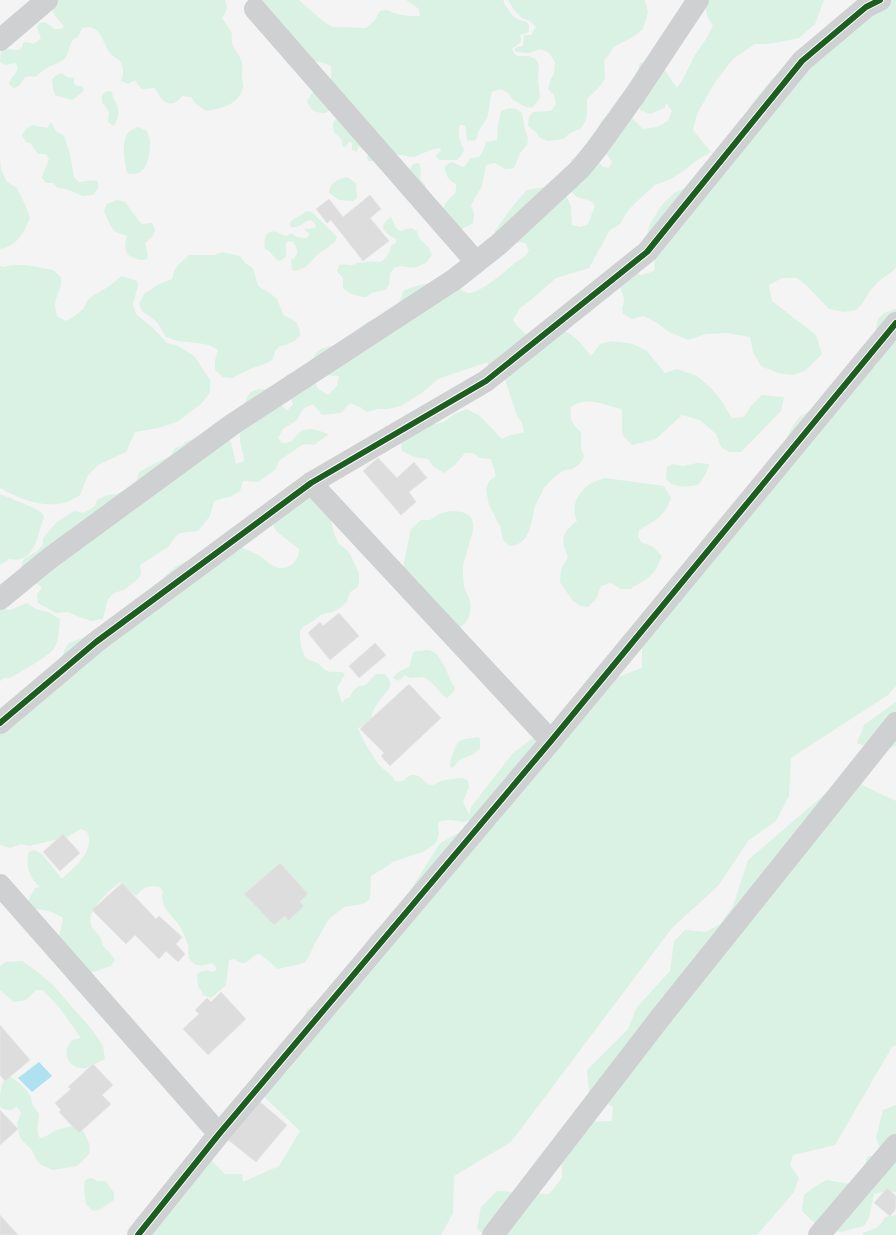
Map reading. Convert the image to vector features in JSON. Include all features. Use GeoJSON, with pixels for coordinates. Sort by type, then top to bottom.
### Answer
{"type":"FeatureCollection","features":[{"type":"Feature","properties":{"kind":"street"},"geometry":{"type":"LineString","coordinates":[[0,40],[47,0]]}},
{"type":"Feature","properties":{"kind":"street"},"geometry":{"type":"LineString","coordinates":[[0,599],[50,558],[234,424],[455,279],[498,245],[580,168],[597,148],[635,95],[698,0]]}},
{"type":"Feature","properties":{"kind":"street"},"geometry":{"type":"LineString","coordinates":[[0,723],[96,642],[311,483],[486,381],[647,252],[802,61],[866,7],[880,0]]}},
{"type":"Feature","properties":{"kind":"street"},"geometry":{"type":"LineString","coordinates":[[255,9],[476,262]]}},
{"type":"Feature","properties":{"kind":"street"},"geometry":{"type":"LineString","coordinates":[[138,1235],[219,1134],[551,741],[896,323]]}},
{"type":"Feature","properties":{"kind":"street"},"geometry":{"type":"LineString","coordinates":[[311,483],[551,741]]}},
{"type":"Feature","properties":{"kind":"street"},"geometry":{"type":"LineString","coordinates":[[493,1235],[660,1018],[896,723]]}},
{"type":"Feature","properties":{"kind":"street"},"geometry":{"type":"LineString","coordinates":[[0,885],[219,1134]]}},
{"type":"Feature","properties":{"kind":"street"},"geometry":{"type":"LineString","coordinates":[[819,1235],[896,1145]]}},
{"type":"Feature","properties":{"kind":"green space"},"geometry":{"type":"Polygon","coordinates":[[[52,0],[225,0],[227,9],[222,18],[232,34],[232,43],[241,60],[243,85],[241,93],[234,102],[229,105],[206,111],[195,103],[191,97],[182,96],[174,103],[167,102],[160,97],[155,88],[142,89],[135,80],[128,84],[121,81],[123,68],[121,62],[108,50],[98,31],[89,27],[82,28],[78,37],[71,43],[67,55],[63,60],[48,67],[35,77],[25,77],[19,86],[14,88],[9,84],[17,69],[16,63],[5,65],[0,62],[1,50],[19,50],[23,43],[27,42],[34,44],[41,38],[37,27],[43,22],[54,29],[62,29],[64,26],[54,14],[52,0]]]}},
{"type":"Feature","properties":{"kind":"green space"},"geometry":{"type":"Polygon","coordinates":[[[254,0],[299,0],[324,22],[333,27],[366,28],[375,20],[380,11],[387,10],[403,15],[420,16],[419,9],[406,0],[503,0],[507,8],[517,19],[529,25],[529,32],[520,35],[521,41],[512,49],[517,56],[529,56],[536,59],[539,65],[538,78],[540,98],[532,108],[526,107],[513,100],[508,93],[501,89],[492,92],[487,118],[474,141],[467,140],[466,128],[464,125],[460,125],[459,138],[464,150],[457,160],[439,160],[436,157],[441,151],[440,148],[433,149],[414,157],[393,154],[376,161],[368,161],[367,156],[370,153],[369,148],[363,150],[360,147],[358,148],[357,152],[352,150],[351,142],[349,142],[346,147],[343,147],[341,139],[334,132],[333,127],[333,122],[337,117],[330,109],[326,113],[316,112],[310,107],[307,101],[317,88],[331,80],[331,66],[294,56],[276,49],[267,37],[254,0]]]}},
{"type":"Feature","properties":{"kind":"green space"},"geometry":{"type":"Polygon","coordinates":[[[508,0],[645,0],[648,12],[643,29],[634,36],[614,47],[604,61],[605,78],[600,86],[587,99],[586,120],[580,129],[570,133],[563,139],[548,141],[540,138],[536,132],[528,126],[529,117],[533,112],[551,111],[556,104],[554,95],[548,89],[554,73],[555,62],[549,53],[541,49],[529,53],[516,52],[514,49],[523,46],[524,35],[531,35],[536,27],[530,21],[522,18],[514,10],[508,0]]]}},
{"type":"Feature","properties":{"kind":"green space"},"geometry":{"type":"Polygon","coordinates":[[[703,0],[824,0],[815,24],[799,38],[769,44],[755,44],[733,59],[715,82],[697,114],[693,130],[711,152],[697,160],[671,179],[655,185],[635,203],[627,212],[620,224],[610,230],[589,268],[556,278],[520,308],[513,320],[527,335],[552,328],[561,329],[580,342],[591,356],[600,344],[612,341],[633,344],[647,351],[665,373],[677,369],[697,376],[711,388],[721,400],[732,418],[744,417],[751,406],[762,395],[784,397],[781,411],[741,452],[729,452],[721,447],[716,434],[700,420],[682,415],[656,439],[632,445],[623,436],[622,409],[596,402],[583,402],[577,404],[571,407],[570,415],[573,424],[581,432],[581,448],[584,456],[576,467],[563,471],[547,485],[535,506],[529,532],[526,537],[522,542],[509,546],[503,540],[500,526],[489,505],[486,490],[489,481],[496,476],[491,459],[480,458],[473,453],[465,453],[455,465],[444,473],[434,467],[428,459],[414,457],[402,451],[401,443],[406,437],[426,426],[444,422],[454,414],[467,409],[480,416],[502,439],[524,432],[522,423],[517,416],[505,380],[487,369],[488,362],[438,379],[423,392],[401,406],[367,412],[350,403],[341,413],[322,415],[313,404],[303,409],[297,420],[283,429],[278,438],[282,443],[291,442],[300,432],[308,429],[329,434],[314,445],[302,445],[280,460],[275,470],[258,482],[243,481],[240,491],[232,496],[214,501],[210,516],[198,531],[180,533],[176,536],[168,547],[140,565],[141,574],[138,579],[124,590],[114,593],[108,599],[103,619],[92,621],[68,612],[56,613],[38,603],[37,594],[42,588],[20,571],[25,558],[38,551],[43,544],[43,538],[57,522],[74,511],[84,513],[95,506],[97,500],[107,495],[118,494],[135,486],[139,472],[171,455],[175,448],[183,445],[185,442],[203,435],[227,428],[236,464],[244,461],[240,443],[242,416],[247,398],[251,392],[261,389],[272,392],[281,405],[288,410],[293,404],[284,378],[288,374],[300,371],[315,382],[318,389],[328,395],[337,386],[339,376],[325,375],[312,361],[315,355],[318,351],[325,347],[344,342],[369,321],[394,308],[401,299],[403,291],[430,283],[458,280],[461,290],[467,293],[472,292],[485,286],[526,256],[529,251],[526,244],[522,242],[514,244],[494,242],[495,231],[512,207],[527,190],[544,187],[557,190],[567,197],[571,207],[572,225],[581,227],[588,224],[595,206],[591,201],[577,197],[568,189],[571,181],[571,159],[583,154],[597,160],[603,167],[609,168],[612,162],[603,149],[600,141],[599,127],[601,121],[607,116],[616,112],[629,111],[633,119],[643,129],[657,127],[668,121],[672,111],[666,103],[665,108],[650,114],[640,110],[637,73],[640,63],[654,61],[664,69],[677,88],[713,26],[708,18],[703,0]]]}},
{"type":"Feature","properties":{"kind":"green space"},"geometry":{"type":"Polygon","coordinates":[[[869,0],[896,0],[896,267],[893,271],[879,281],[856,310],[844,312],[829,309],[807,286],[797,278],[782,278],[769,285],[772,301],[816,335],[822,354],[805,371],[793,375],[778,373],[761,366],[753,352],[750,337],[727,333],[706,334],[688,340],[669,332],[644,316],[632,319],[623,314],[622,308],[624,299],[617,282],[628,272],[642,275],[654,271],[655,256],[647,234],[650,224],[661,206],[674,193],[690,186],[736,132],[751,105],[772,79],[798,62],[869,0]]]}},
{"type":"Feature","properties":{"kind":"green space"},"geometry":{"type":"Polygon","coordinates":[[[61,73],[67,77],[74,78],[74,84],[81,86],[84,90],[72,100],[55,95],[52,79],[61,73]]]}},
{"type":"Feature","properties":{"kind":"green space"},"geometry":{"type":"Polygon","coordinates":[[[111,91],[118,108],[117,121],[114,126],[108,122],[109,112],[102,102],[102,96],[105,92],[111,91]]]}},
{"type":"Feature","properties":{"kind":"green space"},"geometry":{"type":"Polygon","coordinates":[[[509,108],[517,109],[522,113],[528,138],[527,145],[520,153],[514,168],[505,169],[495,163],[486,165],[482,186],[471,205],[474,214],[473,223],[462,229],[448,225],[443,218],[444,208],[447,201],[455,192],[456,184],[448,177],[445,171],[445,166],[451,162],[464,167],[471,158],[479,157],[486,142],[497,140],[501,111],[509,108]]]}},
{"type":"Feature","properties":{"kind":"green space"},"geometry":{"type":"Polygon","coordinates":[[[51,122],[56,131],[64,136],[70,154],[74,177],[79,182],[93,180],[98,181],[98,188],[93,195],[83,196],[66,189],[58,188],[53,183],[46,183],[42,178],[49,159],[46,154],[38,154],[31,144],[26,142],[22,135],[26,129],[32,125],[47,128],[51,122]]]}},
{"type":"Feature","properties":{"kind":"green space"},"geometry":{"type":"Polygon","coordinates":[[[138,127],[147,131],[150,143],[148,160],[146,166],[139,173],[127,173],[124,152],[126,136],[133,129],[138,127]]]}},
{"type":"Feature","properties":{"kind":"green space"},"geometry":{"type":"Polygon","coordinates":[[[0,157],[1,169],[7,182],[17,188],[30,218],[19,238],[11,245],[0,249],[0,157]]]}},
{"type":"Feature","properties":{"kind":"green space"},"geometry":{"type":"Polygon","coordinates":[[[419,163],[421,170],[420,178],[425,185],[427,192],[405,196],[402,194],[399,187],[413,164],[419,163]]]}},
{"type":"Feature","properties":{"kind":"green space"},"geometry":{"type":"Polygon","coordinates":[[[347,177],[356,183],[357,198],[353,201],[339,200],[329,193],[332,184],[347,177]]]}},
{"type":"Feature","properties":{"kind":"green space"},"geometry":{"type":"Polygon","coordinates":[[[117,200],[125,202],[142,224],[152,223],[155,232],[145,243],[148,255],[147,259],[139,260],[128,255],[125,247],[127,236],[116,232],[108,221],[104,211],[107,204],[117,200]]]}},
{"type":"Feature","properties":{"kind":"green space"},"geometry":{"type":"Polygon","coordinates":[[[307,211],[312,212],[337,237],[335,242],[317,255],[306,267],[295,271],[292,270],[291,260],[296,256],[297,252],[293,242],[288,241],[286,243],[286,256],[282,260],[278,261],[269,251],[265,249],[264,242],[267,234],[270,232],[277,232],[285,236],[288,236],[291,233],[297,237],[306,238],[310,234],[305,229],[315,228],[316,225],[311,220],[297,227],[291,227],[290,224],[291,221],[307,211]]]}},
{"type":"Feature","properties":{"kind":"green space"},"geometry":{"type":"Polygon","coordinates":[[[391,217],[396,228],[400,231],[411,228],[417,231],[419,238],[429,248],[432,255],[426,263],[414,268],[400,266],[394,268],[390,274],[389,285],[385,290],[371,293],[366,297],[357,296],[345,290],[343,288],[343,278],[337,271],[339,265],[381,262],[389,253],[391,246],[396,242],[396,239],[383,229],[385,222],[391,217]]]}},
{"type":"Feature","properties":{"kind":"green space"},"geometry":{"type":"Polygon","coordinates":[[[222,252],[240,256],[245,263],[253,268],[258,286],[277,299],[284,316],[294,320],[298,325],[300,332],[300,336],[294,341],[280,346],[275,351],[273,359],[232,378],[223,377],[215,370],[215,360],[218,350],[209,345],[177,341],[166,337],[157,322],[142,311],[139,304],[144,294],[159,284],[172,279],[174,271],[178,265],[189,255],[215,255],[222,252]]]}},
{"type":"Feature","properties":{"kind":"green space"},"geometry":{"type":"Polygon","coordinates":[[[26,265],[53,270],[61,277],[61,286],[55,301],[55,308],[57,316],[66,321],[83,309],[88,300],[94,295],[108,287],[122,276],[137,281],[138,286],[133,304],[136,314],[154,329],[167,343],[176,345],[194,356],[210,380],[210,392],[202,403],[177,422],[158,428],[135,432],[126,452],[98,465],[88,475],[80,495],[60,503],[40,504],[20,498],[0,488],[0,266],[3,267],[26,265]]]}},
{"type":"Feature","properties":{"kind":"green space"},"geometry":{"type":"Polygon","coordinates":[[[896,309],[896,686],[888,695],[791,758],[789,796],[776,821],[748,841],[718,886],[672,928],[511,1142],[454,1176],[453,1213],[441,1235],[132,1235],[211,1160],[225,1174],[242,1174],[243,1182],[279,1166],[300,1131],[259,1092],[298,1039],[307,1009],[345,995],[370,936],[396,913],[440,843],[468,828],[469,817],[465,822],[449,820],[439,822],[439,835],[436,843],[425,851],[393,862],[371,876],[370,899],[363,904],[344,907],[329,919],[304,963],[278,969],[260,954],[256,955],[245,963],[234,959],[229,960],[226,985],[211,998],[203,995],[198,987],[197,975],[199,972],[203,971],[213,972],[216,970],[216,967],[212,963],[202,966],[197,965],[190,960],[186,939],[178,923],[165,907],[162,897],[163,891],[160,887],[146,887],[136,896],[120,882],[105,895],[95,907],[90,919],[92,928],[99,935],[103,946],[115,960],[111,966],[90,973],[59,937],[63,918],[49,911],[33,909],[28,905],[29,899],[35,888],[40,887],[33,879],[29,871],[27,861],[29,852],[34,850],[42,854],[62,879],[78,864],[86,852],[89,846],[87,832],[81,829],[67,837],[29,846],[21,844],[10,848],[0,845],[0,716],[63,655],[69,643],[96,633],[147,593],[175,567],[191,559],[237,546],[262,557],[276,567],[288,567],[297,558],[299,549],[276,531],[272,522],[304,489],[331,520],[334,534],[339,544],[347,550],[359,573],[359,583],[357,588],[350,592],[347,602],[337,610],[321,615],[302,628],[300,631],[300,636],[304,656],[327,671],[341,672],[345,674],[337,688],[342,703],[345,699],[350,697],[353,691],[359,686],[365,685],[376,674],[384,674],[389,680],[389,688],[373,711],[370,723],[358,728],[366,745],[378,764],[391,775],[395,781],[399,782],[411,775],[417,775],[429,785],[458,778],[463,778],[468,781],[469,787],[463,802],[469,815],[471,807],[513,753],[615,678],[642,668],[642,649],[639,638],[751,481],[782,452],[790,431],[799,417],[814,409],[877,365],[882,349],[876,328],[878,319],[884,313],[896,309]]]}},
{"type":"Feature","properties":{"kind":"green space"},"geometry":{"type":"Polygon","coordinates":[[[697,463],[709,464],[705,476],[698,485],[685,487],[677,486],[666,479],[667,467],[673,464],[683,466],[697,463]]]}},
{"type":"Feature","properties":{"kind":"green space"},"geometry":{"type":"Polygon","coordinates":[[[605,478],[664,486],[671,498],[665,510],[659,517],[639,530],[638,536],[641,542],[653,547],[662,556],[655,571],[648,578],[630,589],[621,589],[611,583],[601,586],[596,599],[588,607],[581,606],[572,600],[560,582],[561,569],[568,557],[563,541],[565,533],[577,521],[574,511],[577,498],[589,485],[605,478]]]}},
{"type":"Feature","properties":{"kind":"green space"},"geometry":{"type":"Polygon","coordinates":[[[0,494],[32,507],[42,513],[44,517],[37,540],[30,553],[24,558],[18,560],[9,559],[0,565],[0,494]]]}},
{"type":"Feature","properties":{"kind":"green space"},"geometry":{"type":"Polygon","coordinates":[[[451,511],[467,514],[472,519],[473,523],[471,538],[463,568],[464,587],[469,598],[471,609],[466,621],[455,631],[402,574],[411,529],[421,520],[430,520],[441,513],[451,511]]]}},
{"type":"Feature","properties":{"kind":"green space"},"geometry":{"type":"Polygon","coordinates":[[[27,603],[36,609],[48,612],[60,619],[59,633],[55,647],[52,651],[27,668],[10,678],[4,678],[0,681],[0,608],[10,610],[27,603]]]}},
{"type":"Feature","properties":{"kind":"green space"},"geometry":{"type":"Polygon","coordinates":[[[426,650],[432,651],[436,654],[444,664],[455,688],[447,698],[424,677],[410,678],[405,675],[398,681],[393,678],[398,672],[409,667],[413,653],[426,650]]]}},
{"type":"Feature","properties":{"kind":"green space"},"geometry":{"type":"Polygon","coordinates":[[[896,702],[896,746],[880,751],[857,743],[864,725],[896,702]]]}},
{"type":"Feature","properties":{"kind":"green space"},"geometry":{"type":"Polygon","coordinates":[[[480,738],[480,749],[472,755],[460,760],[452,768],[450,766],[451,760],[455,748],[459,742],[463,739],[480,738]]]}},
{"type":"Feature","properties":{"kind":"green space"},"geometry":{"type":"Polygon","coordinates":[[[840,781],[858,783],[896,801],[896,1045],[892,1047],[835,1145],[793,1155],[790,1165],[799,1178],[794,1192],[757,1235],[483,1235],[477,1228],[481,1207],[497,1191],[549,1194],[562,1178],[561,1141],[584,1122],[612,1121],[613,1107],[589,1091],[587,1070],[628,1029],[637,1007],[670,971],[674,941],[685,930],[706,932],[720,924],[733,906],[748,860],[840,781]]]}},
{"type":"Feature","properties":{"kind":"green space"},"geometry":{"type":"Polygon","coordinates":[[[22,961],[52,984],[93,1031],[103,1046],[105,1059],[85,1068],[79,1068],[71,1063],[67,1055],[68,1045],[73,1040],[81,1038],[59,1007],[43,990],[36,990],[26,1000],[14,1002],[0,990],[0,966],[6,962],[22,961]]]}},
{"type":"Feature","properties":{"kind":"green space"},"geometry":{"type":"Polygon","coordinates":[[[8,1076],[21,1085],[31,1097],[32,1102],[39,1114],[37,1129],[40,1138],[43,1138],[56,1130],[72,1126],[79,1127],[84,1132],[90,1146],[89,1154],[77,1166],[53,1170],[41,1165],[37,1161],[32,1150],[19,1135],[17,1123],[21,1113],[18,1108],[16,1107],[8,1110],[0,1107],[0,1094],[3,1081],[8,1076]]]}},
{"type":"Feature","properties":{"kind":"green space"},"geometry":{"type":"Polygon","coordinates":[[[896,1105],[896,1192],[887,1191],[874,1194],[869,1218],[864,1226],[840,1232],[819,1227],[802,1211],[804,1195],[814,1187],[827,1180],[850,1184],[867,1165],[866,1160],[868,1156],[872,1156],[881,1150],[876,1138],[883,1110],[896,1105]]]}},
{"type":"Feature","properties":{"kind":"green space"},"geometry":{"type":"Polygon","coordinates":[[[91,1178],[98,1181],[106,1181],[114,1193],[114,1200],[99,1210],[93,1211],[86,1204],[84,1189],[85,1180],[91,1178]]]}},
{"type":"Feature","properties":{"kind":"green space"},"geometry":{"type":"Polygon","coordinates":[[[896,1215],[896,1235],[863,1235],[863,1233],[879,1226],[885,1217],[896,1215]]]}},
{"type":"Feature","properties":{"kind":"water"},"geometry":{"type":"Polygon","coordinates":[[[39,1062],[52,1076],[32,1092],[18,1078],[39,1062]]]}},
{"type":"Feature","properties":{"kind":"building"},"geometry":{"type":"Polygon","coordinates":[[[370,195],[381,209],[370,218],[389,241],[363,261],[331,220],[327,223],[316,209],[329,199],[343,217],[370,195]]]}},
{"type":"Feature","properties":{"kind":"building"},"geometry":{"type":"Polygon","coordinates":[[[378,458],[397,478],[414,462],[427,478],[409,492],[416,502],[401,515],[363,471],[378,458]]]}},
{"type":"Feature","properties":{"kind":"building"},"geometry":{"type":"Polygon","coordinates":[[[339,613],[359,636],[330,660],[308,633],[320,622],[323,626],[339,613]]]}},
{"type":"Feature","properties":{"kind":"building"},"geometry":{"type":"Polygon","coordinates":[[[375,643],[386,655],[359,678],[349,666],[375,643]]]}},
{"type":"Feature","properties":{"kind":"building"},"geometry":{"type":"Polygon","coordinates":[[[409,684],[441,718],[390,766],[381,756],[384,753],[360,729],[409,684]]]}},
{"type":"Feature","properties":{"kind":"building"},"geometry":{"type":"Polygon","coordinates":[[[63,834],[80,853],[60,871],[43,852],[63,834]]]}},
{"type":"Feature","properties":{"kind":"building"},"geometry":{"type":"Polygon","coordinates":[[[280,863],[308,894],[300,902],[304,906],[288,921],[285,916],[274,925],[244,894],[280,863]]]}},
{"type":"Feature","properties":{"kind":"building"},"geometry":{"type":"Polygon","coordinates":[[[122,883],[156,919],[159,916],[182,937],[176,944],[185,954],[178,962],[166,951],[159,959],[135,935],[126,944],[92,910],[122,883]]]}},
{"type":"Feature","properties":{"kind":"building"},"geometry":{"type":"Polygon","coordinates":[[[221,992],[246,1019],[208,1055],[183,1029],[199,1014],[195,1010],[207,998],[211,1002],[221,992]]]}},
{"type":"Feature","properties":{"kind":"building"},"geometry":{"type":"Polygon","coordinates":[[[0,1025],[30,1060],[5,1081],[0,1075],[0,1025]]]}},
{"type":"Feature","properties":{"kind":"building"},"geometry":{"type":"Polygon","coordinates":[[[93,1064],[113,1085],[102,1095],[111,1104],[79,1133],[59,1112],[61,1110],[55,1103],[71,1089],[68,1087],[93,1064]]]}},
{"type":"Feature","properties":{"kind":"building"},"geometry":{"type":"Polygon","coordinates":[[[259,1101],[287,1125],[256,1162],[227,1139],[259,1101]]]}},
{"type":"Feature","properties":{"kind":"building"},"geometry":{"type":"Polygon","coordinates":[[[0,1110],[18,1129],[0,1145],[0,1110]]]}},
{"type":"Feature","properties":{"kind":"building"},"geometry":{"type":"Polygon","coordinates":[[[887,1188],[896,1196],[896,1209],[890,1216],[874,1203],[887,1188]]]}},
{"type":"Feature","properties":{"kind":"building"},"geometry":{"type":"Polygon","coordinates":[[[0,1215],[18,1235],[0,1235],[0,1215]]]}},
{"type":"Feature","properties":{"kind":"cycle path"},"geometry":{"type":"LineString","coordinates":[[0,723],[96,642],[311,483],[486,381],[647,252],[802,61],[866,7],[880,0]]}},
{"type":"Feature","properties":{"kind":"cycle path"},"geometry":{"type":"LineString","coordinates":[[138,1235],[219,1134],[551,741],[896,323]]}}]}
